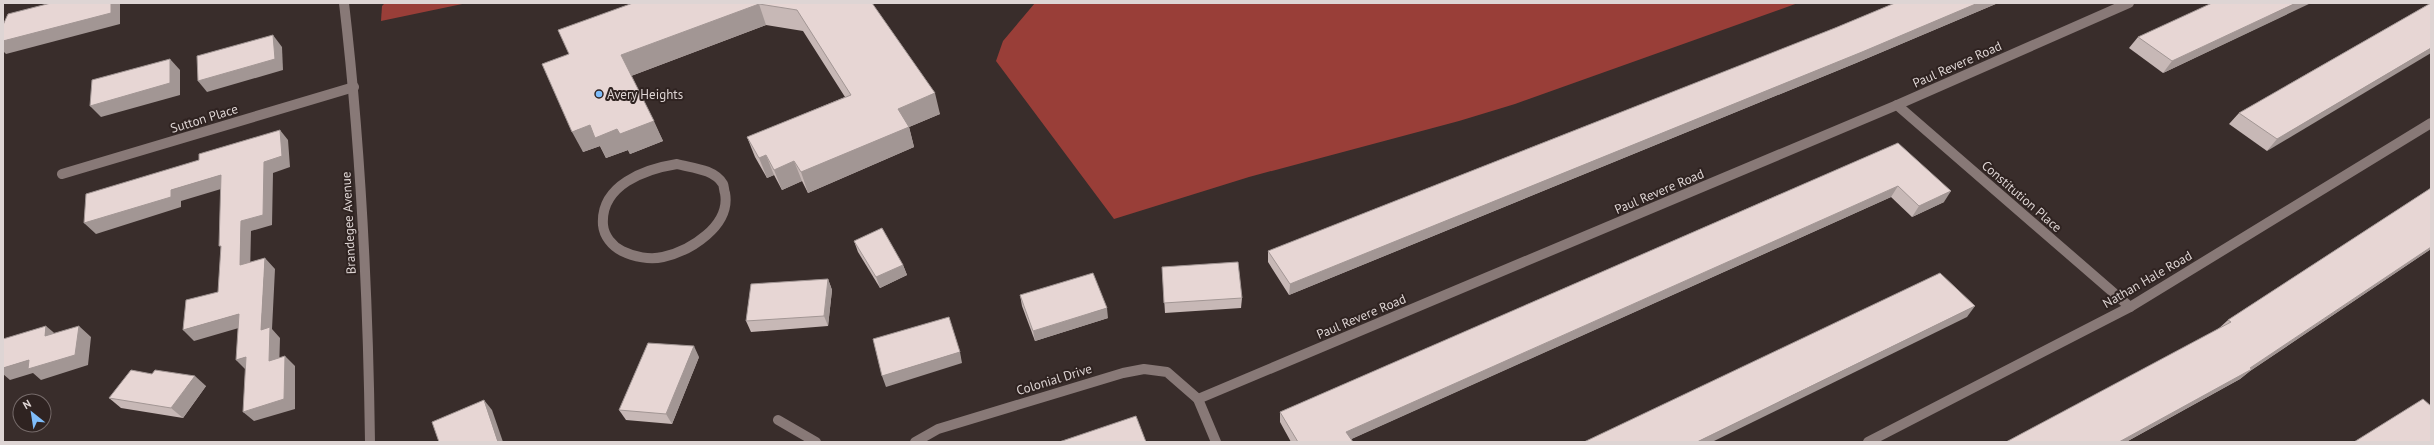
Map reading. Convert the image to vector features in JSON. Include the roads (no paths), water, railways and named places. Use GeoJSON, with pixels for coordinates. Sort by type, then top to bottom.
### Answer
{"type":"FeatureCollection","features":[{"type":"Feature","properties":{"kind":"street","name":"Brandegee Avenue"},"geometry":{"type":"LineString","coordinates":[[344,3],[354,87],[369,370],[370,442]]}},
{"type":"Feature","properties":{"kind":"street","name":"Paul Revere Road"},"geometry":{"type":"LineString","coordinates":[[1198,399],[1897,105],[2129,3]]}},
{"type":"Feature","properties":{"kind":"street","name":"Sutton Place"},"geometry":{"type":"LineString","coordinates":[[62,174],[354,87]]}},
{"type":"Feature","properties":{"kind":"street","name":"Constitution Place"},"geometry":{"type":"LineString","coordinates":[[1897,105],[2130,307]]}},
{"type":"Feature","properties":{"kind":"street","name":"Nathan Hale Road"},"geometry":{"type":"LineString","coordinates":[[1868,442],[2130,307],[2431,123]]}},
{"type":"Feature","properties":{"kind":"street"},"geometry":{"type":"LineString","coordinates":[[677,164],[695,166],[711,172],[722,181],[727,194],[726,209],[718,223],[705,238],[686,250],[664,256],[642,258],[624,253],[609,244],[602,230],[602,215],[610,199],[622,185],[639,174],[658,167],[677,164]]}},
{"type":"Feature","properties":{"kind":"street","name":"Colonial Drive"},"geometry":{"type":"LineString","coordinates":[[915,442],[938,430],[1123,373],[1144,369],[1167,372],[1198,399]]}},
{"type":"Feature","properties":{"kind":"street"},"geometry":{"type":"LineString","coordinates":[[1198,399],[1216,442]]}},
{"type":"Feature","properties":{"kind":"street"},"geometry":{"type":"LineString","coordinates":[[778,420],[816,442]]}},
{"type":"Feature","properties":{"kind":"place","name":"Avery Heights"},"geometry":{"type":"Point","coordinates":[599,94]}}]}
